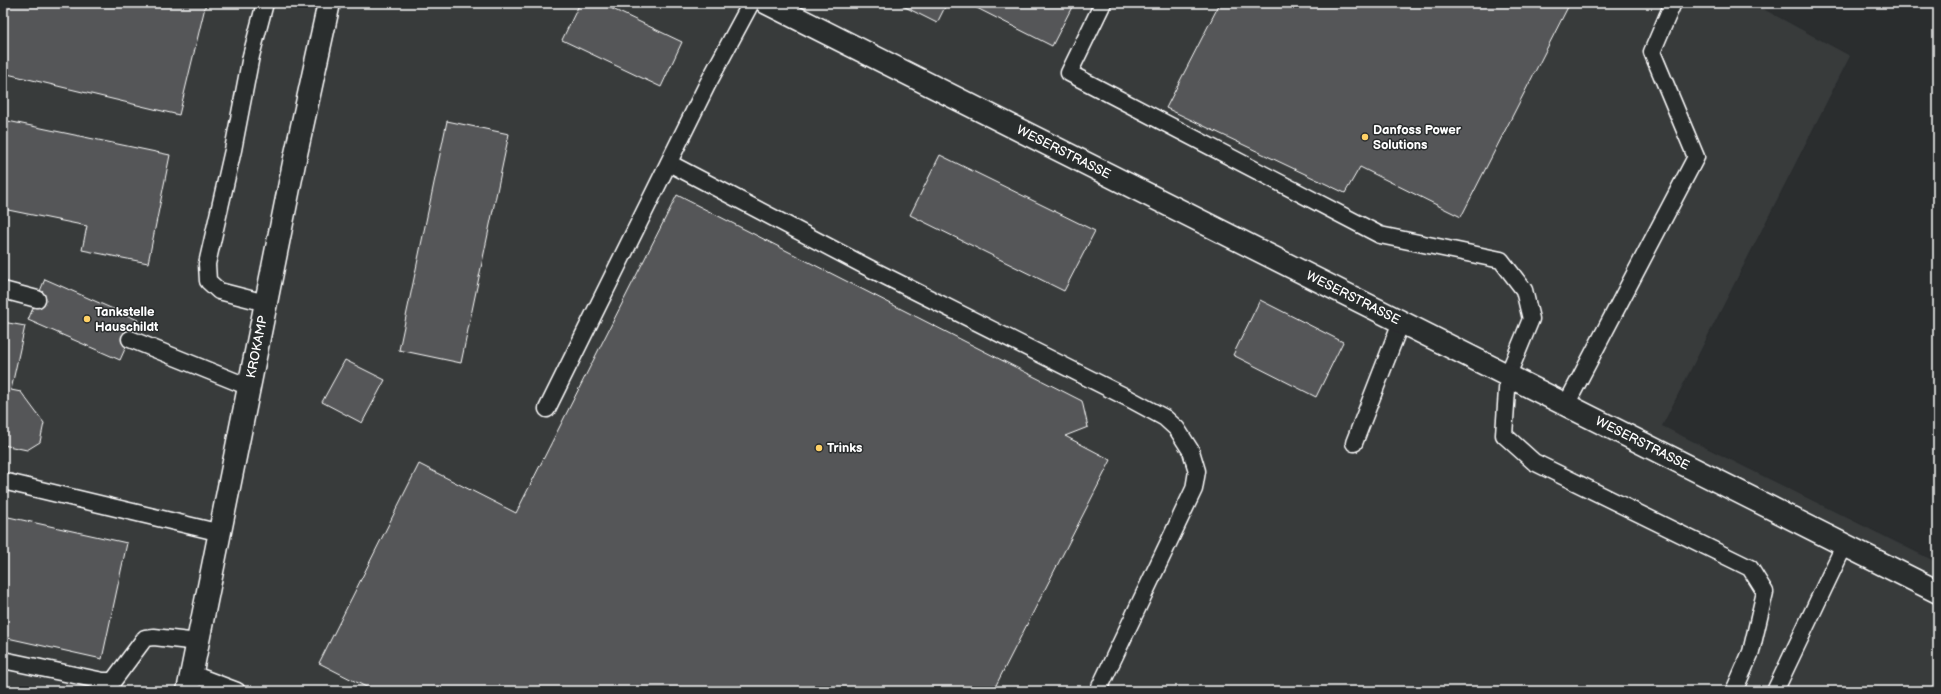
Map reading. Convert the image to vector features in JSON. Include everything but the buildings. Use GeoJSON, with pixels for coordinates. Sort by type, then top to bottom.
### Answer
{"type":"FeatureCollection","features":[{"type":"Feature","properties":{"kind":"street","name":"KROKAMP"},"geometry":{"type":"LineString","coordinates":[[190,682],[294,163],[329,3]]}},
{"type":"Feature","properties":{"kind":"street","name":"WESERSTRASSE"},"geometry":{"type":"LineString","coordinates":[[768,3],[1938,592]]}},
{"type":"Feature","properties":{"kind":"lane"},"geometry":{"type":"LineString","coordinates":[[265,3],[251,56],[233,150],[207,264],[208,281],[219,291],[266,303]]}},
{"type":"Feature","properties":{"kind":"lane"},"geometry":{"type":"LineString","coordinates":[[547,410],[669,163],[751,3]]}},
{"type":"Feature","properties":{"kind":"lane"},"geometry":{"type":"LineString","coordinates":[[1103,3],[1069,73],[1380,235],[1501,260],[1524,290],[1531,319],[1508,375],[1504,435],[1534,462],[1750,568],[1765,592],[1751,652],[1734,691]]}},
{"type":"Feature","properties":{"kind":"lane"},"geometry":{"type":"LineString","coordinates":[[1566,405],[1696,157],[1652,52],[1673,3]]}},
{"type":"Feature","properties":{"kind":"lane"},"geometry":{"type":"LineString","coordinates":[[669,163],[867,268],[1128,398],[1165,418],[1177,429],[1191,451],[1197,471],[1194,489],[1098,691]]}},
{"type":"Feature","properties":{"kind":"lane"},"geometry":{"type":"LineString","coordinates":[[3,290],[37,299]]}},
{"type":"Feature","properties":{"kind":"lane"},"geometry":{"type":"LineString","coordinates":[[1354,443],[1401,322]]}},
{"type":"Feature","properties":{"kind":"lane"},"geometry":{"type":"LineString","coordinates":[[130,339],[249,388]]}},
{"type":"Feature","properties":{"kind":"lane"},"geometry":{"type":"LineString","coordinates":[[3,481],[221,533]]}},
{"type":"Feature","properties":{"kind":"lane"},"geometry":{"type":"LineString","coordinates":[[1775,691],[1844,546]]}},
{"type":"Feature","properties":{"kind":"lane"},"geometry":{"type":"LineString","coordinates":[[3,660],[103,681],[112,681],[145,638],[154,637],[198,642]]}},
{"type":"Feature","properties":{"kind":"lane"},"geometry":{"type":"LineString","coordinates":[[190,682],[237,691]]}},
{"type":"Feature","properties":{"kind":"shaded area"},"geometry":{"type":"Polygon","coordinates":[[[3,3],[1752,3],[1850,56],[1662,426],[1938,563],[1938,691],[3,691],[3,3]]]}},
{"type":"Feature","properties":{"kind":"place","name":"Danfoss Power Solutions"},"geometry":{"type":"Point","coordinates":[1365,137]}},
{"type":"Feature","properties":{"kind":"place","name":"Tankstelle Hauschildt"},"geometry":{"type":"Point","coordinates":[87,319]}},
{"type":"Feature","properties":{"kind":"place","name":"Trinks"},"geometry":{"type":"Point","coordinates":[819,448]}}]}
